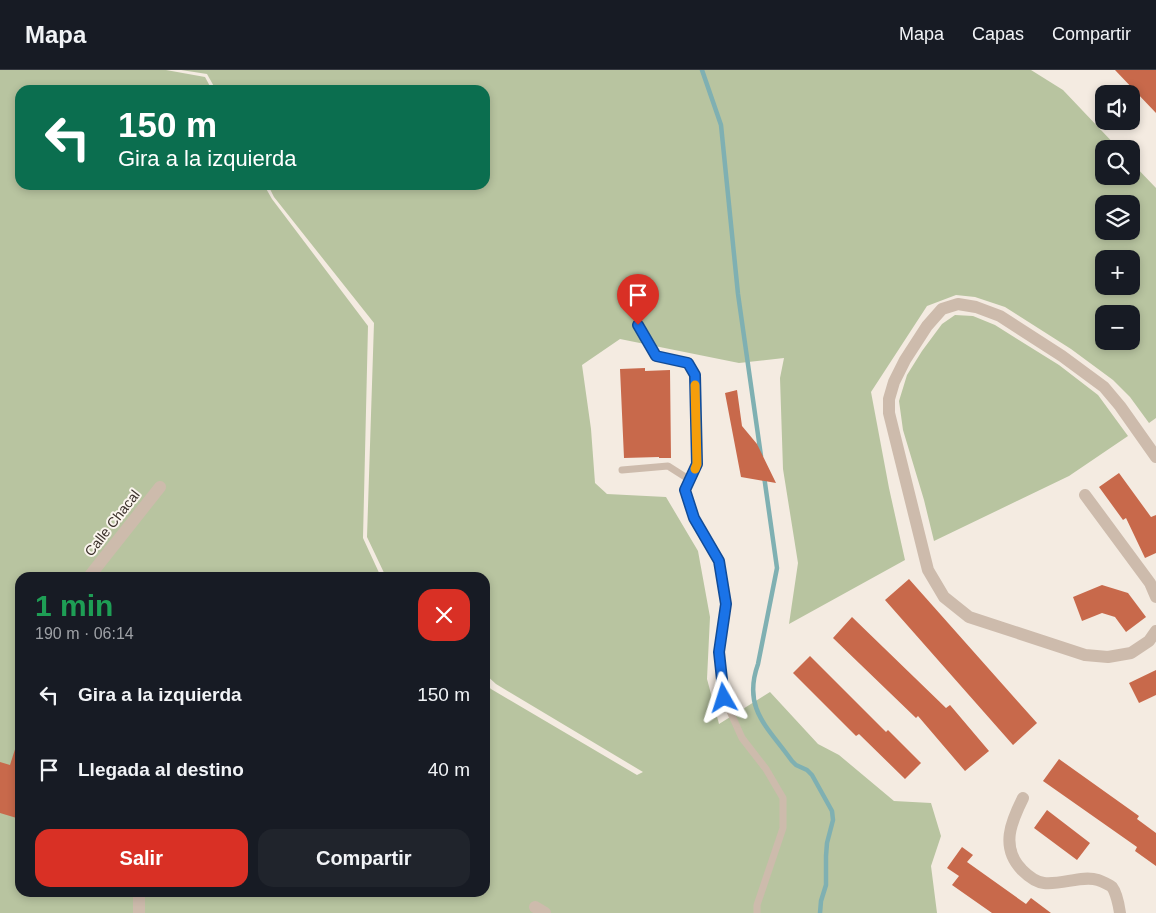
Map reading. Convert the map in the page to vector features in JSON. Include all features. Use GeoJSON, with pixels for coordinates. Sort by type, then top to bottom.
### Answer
{"type":"FeatureCollection","features":[{"type":"Feature","properties":{"kind":"street"},"geometry":{"type":"LineString","coordinates":[[1156,457],[1120,406],[1104,387],[1062,356],[1000,316],[976,307],[958,304],[942,309],[927,326],[905,360],[894,382],[889,399],[889,413],[928,570],[944,597],[969,617],[1085,655],[1108,657],[1131,653],[1149,641],[1156,631]]}},
{"type":"Feature","properties":{"kind":"street","name":"Calle Chacal"},"geometry":{"type":"LineString","coordinates":[[93,572],[160,487]]}},
{"type":"Feature","properties":{"kind":"street"},"geometry":{"type":"LineString","coordinates":[[1085,495],[1150,583],[1156,597]]}},
{"type":"Feature","properties":{"kind":"street"},"geometry":{"type":"LineString","coordinates":[[1023,798],[1014,816],[1009,833],[1010,850],[1017,865],[1029,877],[1043,883],[1065,883],[1081,879],[1098,880],[1112,887],[1120,913]]}},
{"type":"Feature","properties":{"kind":"street"},"geometry":{"type":"LineString","coordinates":[[139,897],[139,913]]}},
{"type":"Feature","properties":{"kind":"lane"},"geometry":{"type":"LineString","coordinates":[[638,325],[656,356],[688,363],[695,375],[697,464],[685,490],[694,518],[719,561],[726,604],[719,652],[724,698],[742,738],[766,768],[783,798],[783,828],[757,905],[757,913]]}},
{"type":"Feature","properties":{"kind":"lane"},"geometry":{"type":"LineString","coordinates":[[622,470],[668,466],[690,480]]}},
{"type":"Feature","properties":{"kind":"green space"},"geometry":{"type":"Polygon","coordinates":[[[0,70],[166,70],[205,77],[209,85],[15,85],[15,190],[267,190],[368,326],[363,538],[379,572],[15,572],[15,897],[490,897],[490,688],[637,775],[643,772],[496,684],[490,679],[490,572],[384,572],[367,537],[374,323],[274,197],[270,190],[490,190],[490,85],[213,85],[207,74],[181,70],[1031,70],[1063,90],[1095,124],[1095,130],[1101,130],[1110,140],[1095,140],[1095,185],[1140,185],[1140,171],[1156,188],[1156,418],[1149,423],[1130,397],[1113,380],[1071,349],[1005,307],[975,297],[956,295],[927,306],[871,392],[905,560],[789,624],[798,563],[783,469],[780,378],[784,358],[739,363],[620,339],[582,365],[591,429],[595,483],[607,494],[666,497],[698,551],[710,617],[707,679],[719,724],[770,692],[818,744],[839,755],[894,801],[931,803],[941,836],[931,866],[937,913],[0,913],[0,70]]]}},
{"type":"Feature","properties":{"kind":"green space"},"geometry":{"type":"Polygon","coordinates":[[[955,315],[973,316],[995,325],[1059,365],[1098,395],[1128,436],[1069,476],[934,541],[903,430],[899,401],[907,375],[922,351],[942,324],[955,315]]]}},
{"type":"Feature","properties":{"kind":"building"},"geometry":{"type":"Polygon","coordinates":[[[1115,70],[1156,70],[1156,113],[1140,96],[1140,85],[1129,85],[1115,70]]]}},
{"type":"Feature","properties":{"kind":"building"},"geometry":{"type":"Polygon","coordinates":[[[645,368],[645,371],[670,370],[671,458],[624,458],[620,369],[645,368]]]}},
{"type":"Feature","properties":{"kind":"building"},"geometry":{"type":"Polygon","coordinates":[[[737,390],[742,426],[757,444],[776,483],[741,477],[725,393],[737,390]]]}},
{"type":"Feature","properties":{"kind":"building"},"geometry":{"type":"Polygon","coordinates":[[[1119,473],[1151,517],[1156,515],[1156,553],[1145,558],[1126,518],[1123,520],[1099,487],[1119,473]]]}},
{"type":"Feature","properties":{"kind":"building"},"geometry":{"type":"Polygon","coordinates":[[[909,579],[1037,723],[1013,745],[885,600],[909,579]]]}},
{"type":"Feature","properties":{"kind":"building"},"geometry":{"type":"Polygon","coordinates":[[[1102,585],[1128,593],[1146,617],[1126,632],[1115,617],[1102,613],[1082,621],[1073,597],[1102,585]]]}},
{"type":"Feature","properties":{"kind":"building"},"geometry":{"type":"Polygon","coordinates":[[[852,617],[946,708],[950,705],[989,751],[965,771],[918,716],[916,718],[833,638],[852,617]]]}},
{"type":"Feature","properties":{"kind":"building"},"geometry":{"type":"Polygon","coordinates":[[[810,656],[886,732],[888,730],[921,763],[905,779],[859,734],[856,736],[793,673],[810,656]]]}},
{"type":"Feature","properties":{"kind":"building"},"geometry":{"type":"Polygon","coordinates":[[[1156,670],[1156,695],[1139,703],[1129,683],[1156,670]]]}},
{"type":"Feature","properties":{"kind":"building"},"geometry":{"type":"Polygon","coordinates":[[[15,749],[15,818],[0,813],[0,762],[10,765],[15,749]]]}},
{"type":"Feature","properties":{"kind":"building"},"geometry":{"type":"Polygon","coordinates":[[[1059,759],[1139,816],[1137,819],[1156,833],[1156,866],[1135,851],[1137,847],[1043,781],[1059,759]]]}},
{"type":"Feature","properties":{"kind":"building"},"geometry":{"type":"Polygon","coordinates":[[[1047,810],[1090,843],[1077,860],[1034,828],[1047,810]]]}},
{"type":"Feature","properties":{"kind":"building"},"geometry":{"type":"Polygon","coordinates":[[[962,847],[973,855],[967,862],[1026,904],[1031,898],[1051,913],[992,913],[952,885],[959,876],[947,868],[962,847]]]}},
{"type":"Feature","properties":{"kind":"waterway"},"geometry":{"type":"LineString","coordinates":[[702,70],[721,125],[738,294],[761,456]]}},
{"type":"Feature","properties":{"kind":"waterway"},"geometry":{"type":"LineString","coordinates":[[764,476],[777,568],[753,693],[755,706],[766,727],[792,761],[812,775],[832,811],[833,820],[827,843],[826,885],[821,901],[820,913]]}},
{"type":"Feature","properties":{"kind":"slow traffic"},"geometry":{"type":"LineString","coordinates":[[695,385],[697,464],[695,469]]}},
{"type":"Feature","properties":{"kind":"route"},"geometry":{"type":"LineString","coordinates":[[638,325],[656,356],[688,363],[695,375],[697,464],[685,490],[694,518],[719,561],[726,604],[719,652],[724,698]]}}]}
